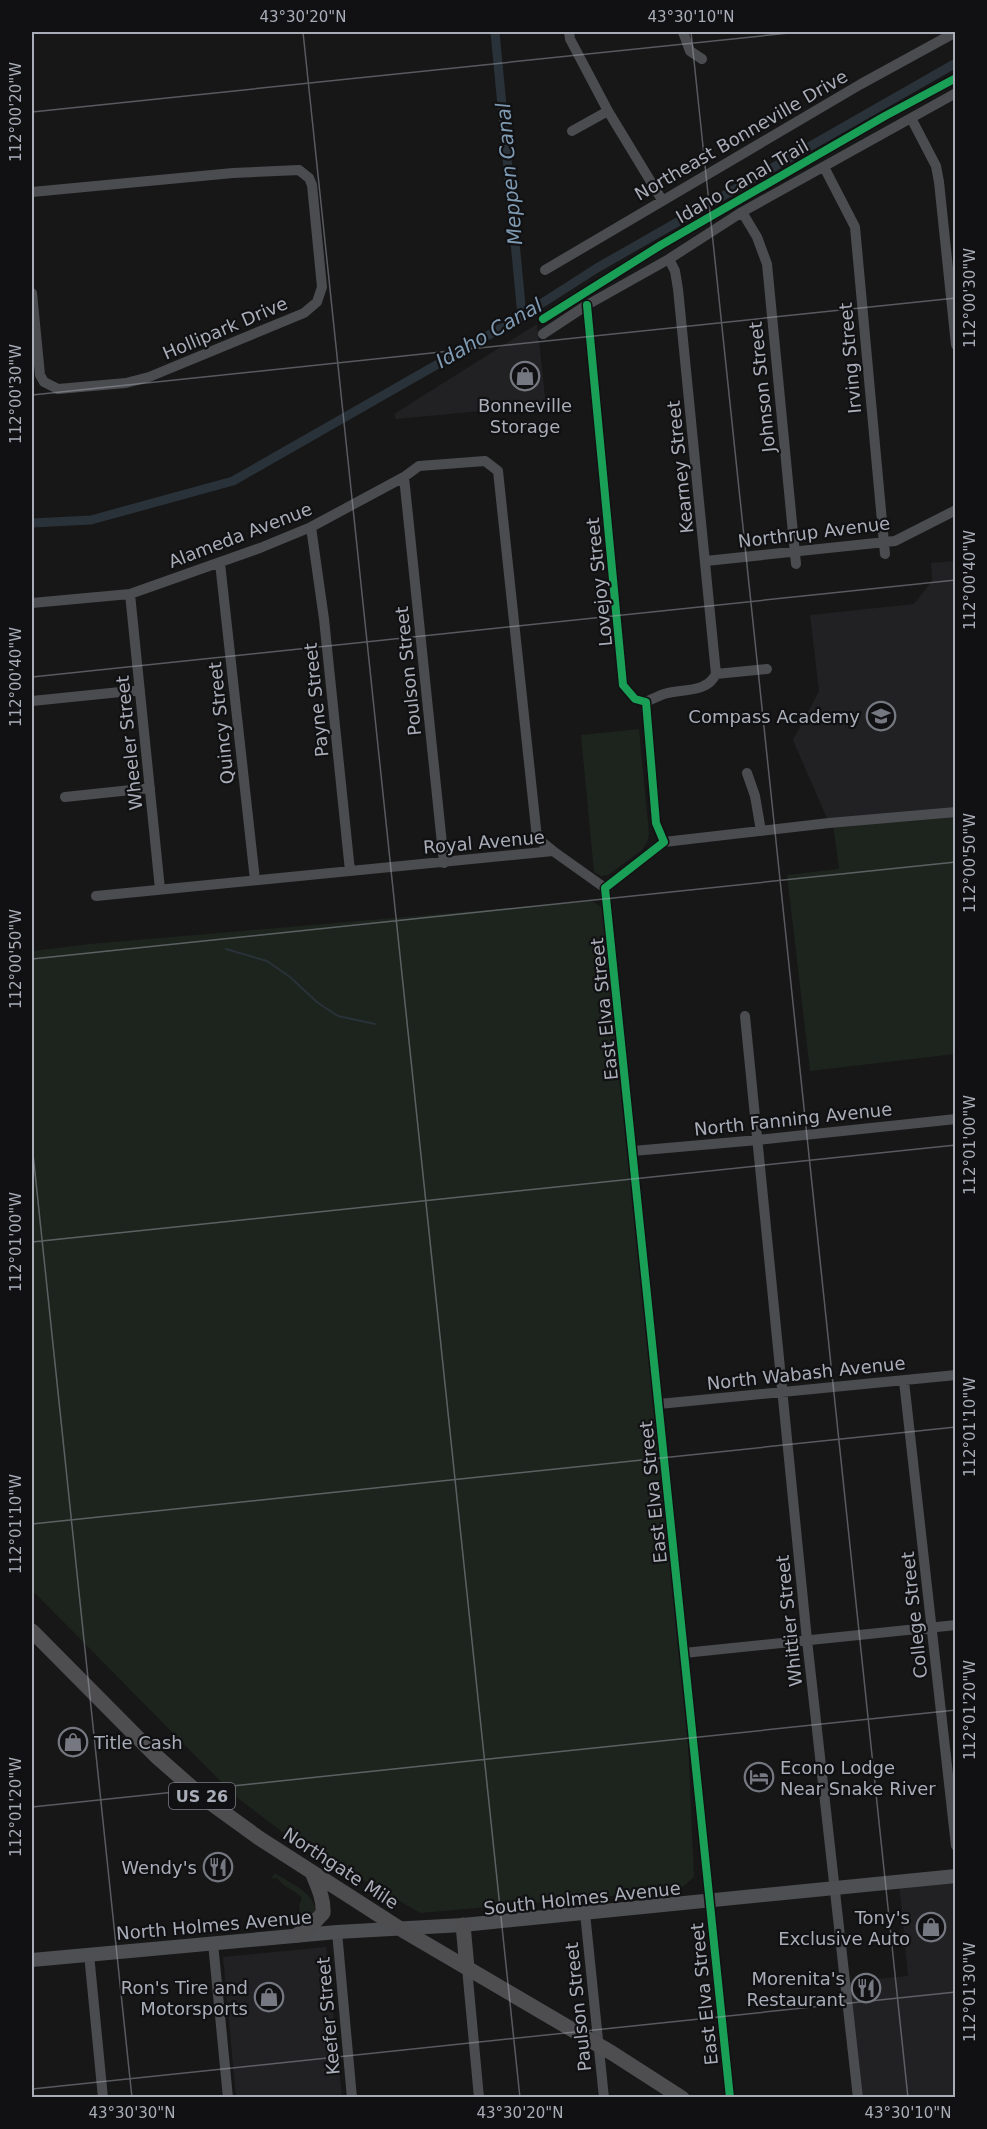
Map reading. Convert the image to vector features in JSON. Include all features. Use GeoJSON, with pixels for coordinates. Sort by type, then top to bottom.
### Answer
{"type":"FeatureCollection","features":[{"type":"Feature","properties":{"kind":"highway","name":"Northgate Mile"},"geometry":{"type":"LineString","coordinates":[[32,1631],[106,1708],[195,1790],[259,1838],[399,1928],[682,2097]]}},
{"type":"Feature","properties":{"kind":"highway"},"geometry":{"type":"LineString","coordinates":[[297,1935],[309,1928],[323,1913],[319,1890],[312,1872]]}},
{"type":"Feature","properties":{"kind":"highway"},"geometry":{"type":"LineString","coordinates":[[463,1925],[467,1968]]}},
{"type":"Feature","properties":{"kind":"main road","name":"South Holmes Avenue"},"geometry":{"type":"LineString","coordinates":[[399,1928],[463,1925],[956,1876]]}},
{"type":"Feature","properties":{"kind":"main road","name":"North Holmes Avenue"},"geometry":{"type":"LineString","coordinates":[[32,1960],[213,1942],[399,1928]]}},
{"type":"Feature","properties":{"kind":"street"},"geometry":{"type":"LineString","coordinates":[[569,32],[570,39],[608,111],[662,200]]}},
{"type":"Feature","properties":{"kind":"street"},"geometry":{"type":"LineString","coordinates":[[683,32],[690,51],[702,59]]}},
{"type":"Feature","properties":{"kind":"street","name":"Northeast Bonneville Drive"},"geometry":{"type":"LineString","coordinates":[[545,270],[861,84],[956,32]]}},
{"type":"Feature","properties":{"kind":"street"},"geometry":{"type":"LineString","coordinates":[[543,334],[587,305],[669,259],[742,212],[956,93]]}},
{"type":"Feature","properties":{"kind":"street"},"geometry":{"type":"LineString","coordinates":[[572,131],[608,111]]}},
{"type":"Feature","properties":{"kind":"street"},"geometry":{"type":"LineString","coordinates":[[911,118],[938,174],[956,345]]}},
{"type":"Feature","properties":{"kind":"street","name":"Irving Street"},"geometry":{"type":"LineString","coordinates":[[824,167],[855,227],[884,548]]}},
{"type":"Feature","properties":{"kind":"street","name":"Hollipark Drive"},"geometry":{"type":"LineString","coordinates":[[32,192],[233,173],[299,170],[309,178],[312,185],[322,287],[317,302],[304,313],[149,377],[126,383],[58,389],[44,382],[40,375],[32,293]]}},
{"type":"Feature","properties":{"kind":"street","name":"Johnson Street"},"geometry":{"type":"LineString","coordinates":[[742,212],[757,237],[767,264],[796,564]]}},
{"type":"Feature","properties":{"kind":"street","name":"Kearney Street"},"geometry":{"type":"LineString","coordinates":[[669,259],[675,271],[678,289],[716,674]]}},
{"type":"Feature","properties":{"kind":"street","name":"Lovejoy Street"},"geometry":{"type":"LineString","coordinates":[[587,305],[623,685],[635,699],[646,702]]}},
{"type":"Feature","properties":{"kind":"street","name":"Alameda Avenue"},"geometry":{"type":"LineString","coordinates":[[32,603],[130,594],[220,563],[311,527],[404,477],[418,466],[485,461],[498,471],[537,838],[553,851]]}},
{"type":"Feature","properties":{"kind":"street","name":"Poulson Street"},"geometry":{"type":"LineString","coordinates":[[404,477],[444,863]]}},
{"type":"Feature","properties":{"kind":"street","name":"Northrup Avenue"},"geometry":{"type":"LineString","coordinates":[[706,561],[795,552],[884,548],[956,510]]}},
{"type":"Feature","properties":{"kind":"street","name":"Payne Street"},"geometry":{"type":"LineString","coordinates":[[311,527],[324,619],[350,871]]}},
{"type":"Feature","properties":{"kind":"street","name":"Quincy Street"},"geometry":{"type":"LineString","coordinates":[[220,563],[255,880]]}},
{"type":"Feature","properties":{"kind":"street","name":"Wheeler Street"},"geometry":{"type":"LineString","coordinates":[[130,594],[160,889]]}},
{"type":"Feature","properties":{"kind":"street"},"geometry":{"type":"LineString","coordinates":[[664,842],[656,823],[646,702],[665,693],[704,687],[712,681],[716,674],[767,669]]}},
{"type":"Feature","properties":{"kind":"street"},"geometry":{"type":"LineString","coordinates":[[32,701],[140,690]]}},
{"type":"Feature","properties":{"kind":"street"},"geometry":{"type":"LineString","coordinates":[[747,773],[755,796],[761,831]]}},
{"type":"Feature","properties":{"kind":"street"},"geometry":{"type":"LineString","coordinates":[[65,796],[150,788]]}},
{"type":"Feature","properties":{"kind":"street"},"geometry":{"type":"LineString","coordinates":[[605,888],[664,842],[956,812]]}},
{"type":"Feature","properties":{"kind":"street","name":"Royal Avenue"},"geometry":{"type":"LineString","coordinates":[[96,896],[553,851],[605,888]]}},
{"type":"Feature","properties":{"kind":"street","name":"East Elva Street"},"geometry":{"type":"LineString","coordinates":[[605,888],[730,2096]]}},
{"type":"Feature","properties":{"kind":"street","name":"Whittier Street"},"geometry":{"type":"LineString","coordinates":[[746,1016],[807,1640],[858,2097]]}},
{"type":"Feature","properties":{"kind":"street","name":"North Fanning Avenue"},"geometry":{"type":"LineString","coordinates":[[633,1151],[956,1119]]}},
{"type":"Feature","properties":{"kind":"street","name":"North Wabash Avenue"},"geometry":{"type":"LineString","coordinates":[[659,1404],[956,1375]]}},
{"type":"Feature","properties":{"kind":"street","name":"College Street"},"geometry":{"type":"LineString","coordinates":[[904,1381],[956,1846]]}},
{"type":"Feature","properties":{"kind":"street"},"geometry":{"type":"LineString","coordinates":[[684,1653],[956,1625]]}},
{"type":"Feature","properties":{"kind":"street","name":"Paulson Street"},"geometry":{"type":"LineString","coordinates":[[585,1913],[604,2097]]}},
{"type":"Feature","properties":{"kind":"street","name":"Keefer Street"},"geometry":{"type":"LineString","coordinates":[[337,1932],[352,2097]]}},
{"type":"Feature","properties":{"kind":"street"},"geometry":{"type":"LineString","coordinates":[[213,1942],[228,2097]]}},
{"type":"Feature","properties":{"kind":"street"},"geometry":{"type":"LineString","coordinates":[[89,1954],[103,2097]]}},
{"type":"Feature","properties":{"kind":"street"},"geometry":{"type":"LineString","coordinates":[[467,1968],[479,2097]]}},
{"type":"Feature","properties":{"kind":"shaded area"},"geometry":{"type":"Polygon","coordinates":[[[537,324],[546,405],[396,419],[394,414],[537,324]]]}},
{"type":"Feature","properties":{"kind":"shaded area","name":"Compass Academy"},"geometry":{"type":"Polygon","coordinates":[[[955,561],[955,812],[829,823],[793,740],[819,691],[810,615],[914,604],[932,581],[931,563],[955,561]]]}},
{"type":"Feature","properties":{"kind":"shaded area"},"geometry":{"type":"Polygon","coordinates":[[[639,729],[649,834],[647,842],[642,850],[608,875],[601,876],[594,872],[581,735],[639,729]]]}},
{"type":"Feature","properties":{"kind":"shaded area"},"geometry":{"type":"Polygon","coordinates":[[[955,812],[955,1054],[810,1071],[787,875],[839,869],[833,823],[955,812]]]}},
{"type":"Feature","properties":{"kind":"shaded area"},"geometry":{"type":"Polygon","coordinates":[[[592,901],[609,912],[684,1653],[694,1877],[679,1890],[420,1913],[285,1834],[235,1796],[32,1590],[32,951],[90,944],[592,901]]]}},
{"type":"Feature","properties":{"kind":"shaded area"},"geometry":{"type":"Polygon","coordinates":[[[275,1873],[311,1898],[315,1910],[309,1917],[295,1921],[292,1917],[295,1913],[300,1912],[299,1906],[302,1898],[277,1878],[271,1879],[275,1873]]]}},
{"type":"Feature","properties":{"kind":"shaded area"},"geometry":{"type":"Polygon","coordinates":[[[955,1876],[955,2097],[858,2097],[845,1982],[908,1976],[899,1882],[955,1876]]]}},
{"type":"Feature","properties":{"kind":"shaded area"},"geometry":{"type":"Polygon","coordinates":[[[326,1947],[342,2097],[236,2097],[223,1957],[326,1947]]]}},
{"type":"Feature","properties":{"kind":"waterway","name":"Meppen Canal"},"geometry":{"type":"LineString","coordinates":[[495,32],[522,316]]}},
{"type":"Feature","properties":{"kind":"waterway","name":"Idaho Canal"},"geometry":{"type":"LineString","coordinates":[[32,523],[91,520],[233,481],[522,316],[597,268],[956,63]]}},
{"type":"Feature","properties":{"kind":"waterway"},"geometry":{"type":"LineString","coordinates":[[226,949],[267,961],[290,977],[318,1003],[338,1016],[375,1024]]}},
{"type":"Feature","properties":{"kind":"cycle path","name":"Idaho Canal Trail"},"geometry":{"type":"LineString","coordinates":[[543,319],[661,245],[885,116],[956,78]]}},
{"type":"Feature","properties":{"kind":"cycle path"},"geometry":{"type":"LineString","coordinates":[[587,305],[623,685],[635,699],[646,702],[656,823],[664,842],[605,888],[730,2098]]}},
{"type":"Feature","properties":{"kind":"place","name":"Bonneville Storage"},"geometry":{"type":"Point","coordinates":[525,376]}},
{"type":"Feature","properties":{"kind":"place","name":"Compass Academy"},"geometry":{"type":"Point","coordinates":[881,716]}},
{"type":"Feature","properties":{"kind":"place","name":"Title Cash"},"geometry":{"type":"Point","coordinates":[73,1742]}},
{"type":"Feature","properties":{"kind":"place","name":"Econo Lodge Near Snake River"},"geometry":{"type":"Point","coordinates":[759,1777]}},
{"type":"Feature","properties":{"kind":"place","name":"Wendy's"},"geometry":{"type":"Point","coordinates":[218,1867]}},
{"type":"Feature","properties":{"kind":"place","name":"Tony's Exclusive Auto"},"geometry":{"type":"Point","coordinates":[931,1927]}},
{"type":"Feature","properties":{"kind":"place","name":"Morenita's Restaurant"},"geometry":{"type":"Point","coordinates":[866,1988]}},
{"type":"Feature","properties":{"kind":"place","name":"Ron's Tire and Motorsports"},"geometry":{"type":"Point","coordinates":[269,1997]}}]}
